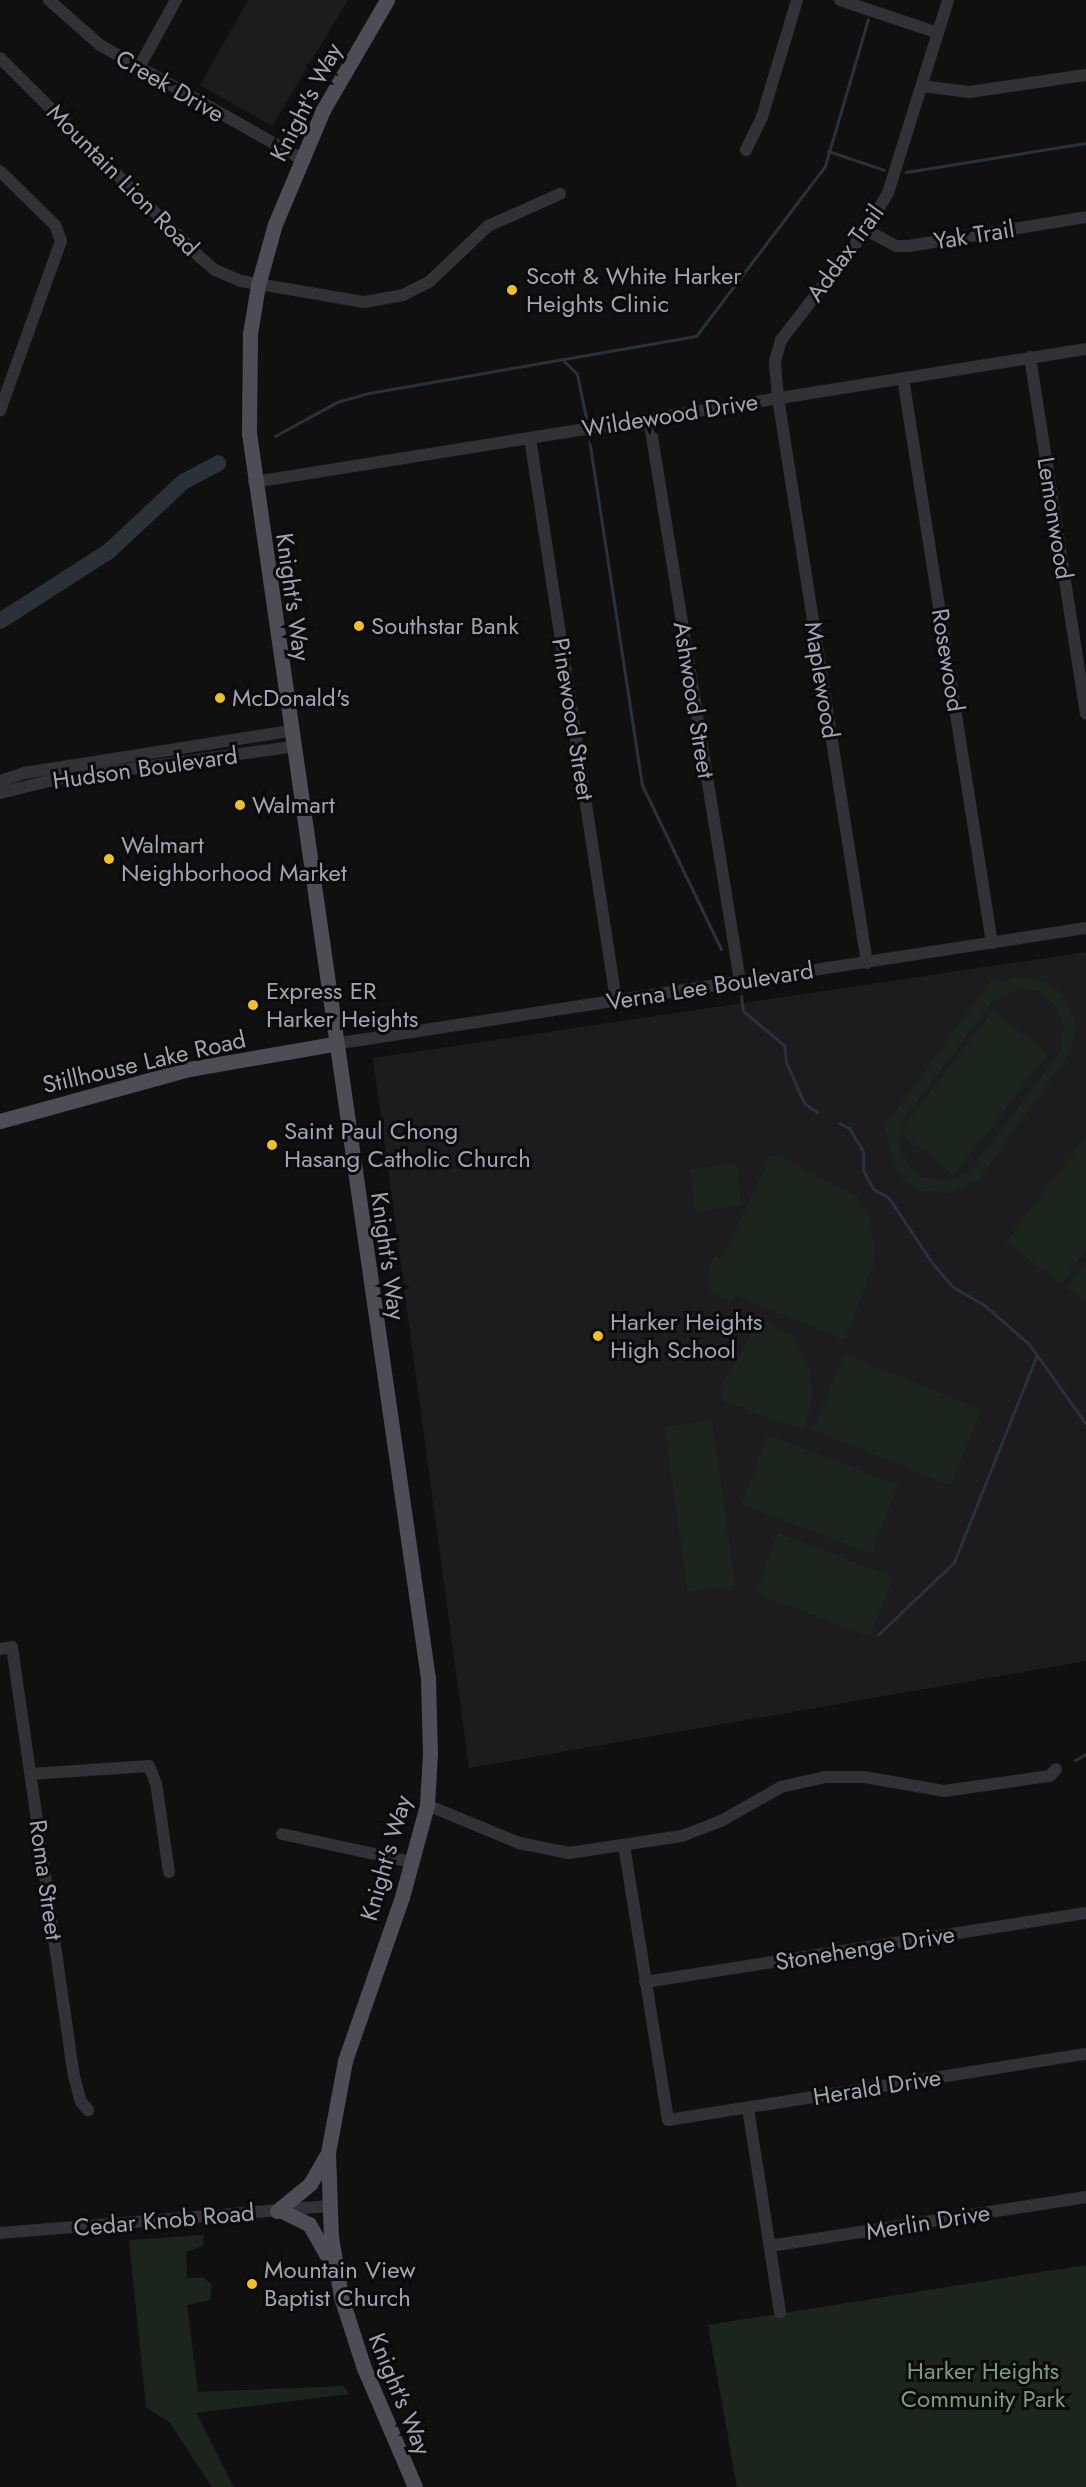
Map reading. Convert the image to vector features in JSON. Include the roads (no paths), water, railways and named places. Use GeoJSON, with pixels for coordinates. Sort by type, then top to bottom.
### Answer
{"type":"FeatureCollection","features":[{"type":"Feature","properties":{"kind":"main road","name":"Knight's Way"},"geometry":{"type":"LineString","coordinates":[[387,0],[300,158],[275,224],[258,285],[249,367],[254,482],[428,1678],[430,1752],[427,1805],[412,1862],[345,2061],[328,2153],[329,2206],[335,2272],[364,2368],[415,2487]]}},
{"type":"Feature","properties":{"kind":"main road","name":"Stillhouse Lake Road"},"geometry":{"type":"LineString","coordinates":[[0,1121],[189,1069],[334,1044]]}},
{"type":"Feature","properties":{"kind":"main road"},"geometry":{"type":"LineString","coordinates":[[328,2153],[310,2184],[280,2211],[315,2230],[335,2272]]}},
{"type":"Feature","properties":{"kind":"street","name":"Creek Drive"},"geometry":{"type":"LineString","coordinates":[[49,0],[100,45],[138,69],[300,158]]}},
{"type":"Feature","properties":{"kind":"street"},"geometry":{"type":"LineString","coordinates":[[138,69],[176,0]]}},
{"type":"Feature","properties":{"kind":"street"},"geometry":{"type":"LineString","coordinates":[[746,150],[762,117],[797,0]]}},
{"type":"Feature","properties":{"kind":"street"},"geometry":{"type":"LineString","coordinates":[[840,0],[939,33]]}},
{"type":"Feature","properties":{"kind":"street","name":"Addax Trail"},"geometry":{"type":"LineString","coordinates":[[778,398],[775,361],[781,340],[866,230],[888,193],[948,0]]}},
{"type":"Feature","properties":{"kind":"street","name":"Mountain Lion Road"},"geometry":{"type":"LineString","coordinates":[[0,58],[201,258],[215,270],[258,285],[364,302],[403,295],[429,282],[488,226],[560,194]]}},
{"type":"Feature","properties":{"kind":"street"},"geometry":{"type":"LineString","coordinates":[[922,86],[969,92],[1086,75]]}},
{"type":"Feature","properties":{"kind":"street"},"geometry":{"type":"LineString","coordinates":[[0,171],[55,225],[61,241],[0,410]]}},
{"type":"Feature","properties":{"kind":"street","name":"Yak Trail"},"geometry":{"type":"LineString","coordinates":[[866,230],[896,246],[909,246],[1086,217]]}},
{"type":"Feature","properties":{"kind":"street","name":"Wildewood Drive"},"geometry":{"type":"LineString","coordinates":[[254,482],[1086,349]]}},
{"type":"Feature","properties":{"kind":"street","name":"Lemonwood"},"geometry":{"type":"LineString","coordinates":[[1030,357],[1086,714]]}},
{"type":"Feature","properties":{"kind":"street","name":"Rosewood"},"geometry":{"type":"LineString","coordinates":[[903,378],[992,943]]}},
{"type":"Feature","properties":{"kind":"street","name":"Maplewood"},"geometry":{"type":"LineString","coordinates":[[778,398],[867,963]]}},
{"type":"Feature","properties":{"kind":"street","name":"Ashwood Street"},"geometry":{"type":"LineString","coordinates":[[649,418],[740,981]]}},
{"type":"Feature","properties":{"kind":"street","name":"Pinewood Street"},"geometry":{"type":"LineString","coordinates":[[530,438],[616,1000]]}},
{"type":"Feature","properties":{"kind":"street","name":"Hudson Boulevard"},"geometry":{"type":"LineString","coordinates":[[145,762],[208,745],[290,731]]}},
{"type":"Feature","properties":{"kind":"street"},"geometry":{"type":"LineString","coordinates":[[208,745],[210,759]]}},
{"type":"Feature","properties":{"kind":"street","name":"Hudson Boulevard"},"geometry":{"type":"LineString","coordinates":[[0,781],[145,762],[210,759],[292,747]]}},
{"type":"Feature","properties":{"kind":"street","name":"Hudson Boulevard"},"geometry":{"type":"LineString","coordinates":[[0,793],[56,774]]}},
{"type":"Feature","properties":{"kind":"street","name":"Verna Lee Boulevard"},"geometry":{"type":"LineString","coordinates":[[334,1044],[1086,928]]}},
{"type":"Feature","properties":{"kind":"street","name":"Roma Street"},"geometry":{"type":"LineString","coordinates":[[6,1648],[31,1774],[74,2076],[81,2102],[88,2110]]}},
{"type":"Feature","properties":{"kind":"street"},"geometry":{"type":"LineString","coordinates":[[31,1774],[149,1766],[156,1783],[169,1872]]}},
{"type":"Feature","properties":{"kind":"street"},"geometry":{"type":"LineString","coordinates":[[427,1805],[548,1852],[569,1853],[624,1845],[703,1829],[781,1787],[816,1778],[864,1777],[944,1791],[1050,1776],[1056,1769]]}},
{"type":"Feature","properties":{"kind":"street"},"geometry":{"type":"LineString","coordinates":[[282,1834],[412,1862]]}},
{"type":"Feature","properties":{"kind":"street"},"geometry":{"type":"LineString","coordinates":[[624,1845],[645,1982]]}},
{"type":"Feature","properties":{"kind":"street","name":"Stonehenge Drive"},"geometry":{"type":"LineString","coordinates":[[645,1982],[1086,1913]]}},
{"type":"Feature","properties":{"kind":"street","name":"Herald Drive"},"geometry":{"type":"LineString","coordinates":[[645,1982],[668,2120],[1086,2054]]}},
{"type":"Feature","properties":{"kind":"street"},"geometry":{"type":"LineString","coordinates":[[748,2108],[780,2313]]}},
{"type":"Feature","properties":{"kind":"street","name":"Merlin Drive"},"geometry":{"type":"LineString","coordinates":[[770,2246],[1086,2197]]}},
{"type":"Feature","properties":{"kind":"street","name":"Cedar Knob Road"},"geometry":{"type":"LineString","coordinates":[[0,2233],[329,2206]]}},
{"type":"Feature","properties":{"kind":"waterway"},"geometry":{"type":"LineString","coordinates":[[275,436],[337,402],[369,393],[696,336],[825,166],[868,19]]}},
{"type":"Feature","properties":{"kind":"waterway"},"geometry":{"type":"LineString","coordinates":[[906,172],[1086,143]]}},
{"type":"Feature","properties":{"kind":"waterway"},"geometry":{"type":"LineString","coordinates":[[828,151],[884,170]]}},
{"type":"Feature","properties":{"kind":"waterway"},"geometry":{"type":"LineString","coordinates":[[564,361],[577,374],[586,418]]}},
{"type":"Feature","properties":{"kind":"waterway"},"geometry":{"type":"LineString","coordinates":[[589,439],[642,785],[721,949]]}},
{"type":"Feature","properties":{"kind":"waterway"},"geometry":{"type":"LineString","coordinates":[[0,621],[108,552],[183,482],[218,463]]}},
{"type":"Feature","properties":{"kind":"waterway"},"geometry":{"type":"LineString","coordinates":[[741,996],[743,1011],[784,1045],[786,1062],[804,1103],[817,1112]]}},
{"type":"Feature","properties":{"kind":"waterway"},"geometry":{"type":"LineString","coordinates":[[839,1123],[849,1128],[863,1151],[863,1170],[873,1189],[889,1198],[933,1264],[953,1287],[983,1304],[1029,1344],[1086,1424]]}},
{"type":"Feature","properties":{"kind":"waterway"},"geometry":{"type":"LineString","coordinates":[[879,1634],[954,1562],[1037,1355]]}},
{"type":"Feature","properties":{"kind":"waterway"},"geometry":{"type":"LineString","coordinates":[[1075,1760],[1086,1754]]}},
{"type":"Feature","properties":{"kind":"place","name":"Scott & White Harker Heights Clinic"},"geometry":{"type":"Point","coordinates":[512,290]}},
{"type":"Feature","properties":{"kind":"place","name":"Southstar Bank"},"geometry":{"type":"Point","coordinates":[359,626]}},
{"type":"Feature","properties":{"kind":"place","name":"McDonald's"},"geometry":{"type":"Point","coordinates":[220,698]}},
{"type":"Feature","properties":{"kind":"place","name":"Walmart"},"geometry":{"type":"Point","coordinates":[240,805]}},
{"type":"Feature","properties":{"kind":"place","name":"Walmart Neighborhood Market"},"geometry":{"type":"Point","coordinates":[109,859]}},
{"type":"Feature","properties":{"kind":"place","name":"Express ER Harker Heights"},"geometry":{"type":"Point","coordinates":[253,1005]}},
{"type":"Feature","properties":{"kind":"place","name":"Saint Paul Chong Hasang Catholic Church"},"geometry":{"type":"Point","coordinates":[272,1145]}},
{"type":"Feature","properties":{"kind":"place","name":"Harker Heights High School"},"geometry":{"type":"Point","coordinates":[598,1336]}},
{"type":"Feature","properties":{"kind":"place","name":"Mountain View Baptist Church"},"geometry":{"type":"Point","coordinates":[252,2284]}},
{"type":"Feature","properties":{"kind":"park label","name":"Harker Heights Community Park"},"geometry":{"type":"Point","coordinates":[983,2385]}}]}
